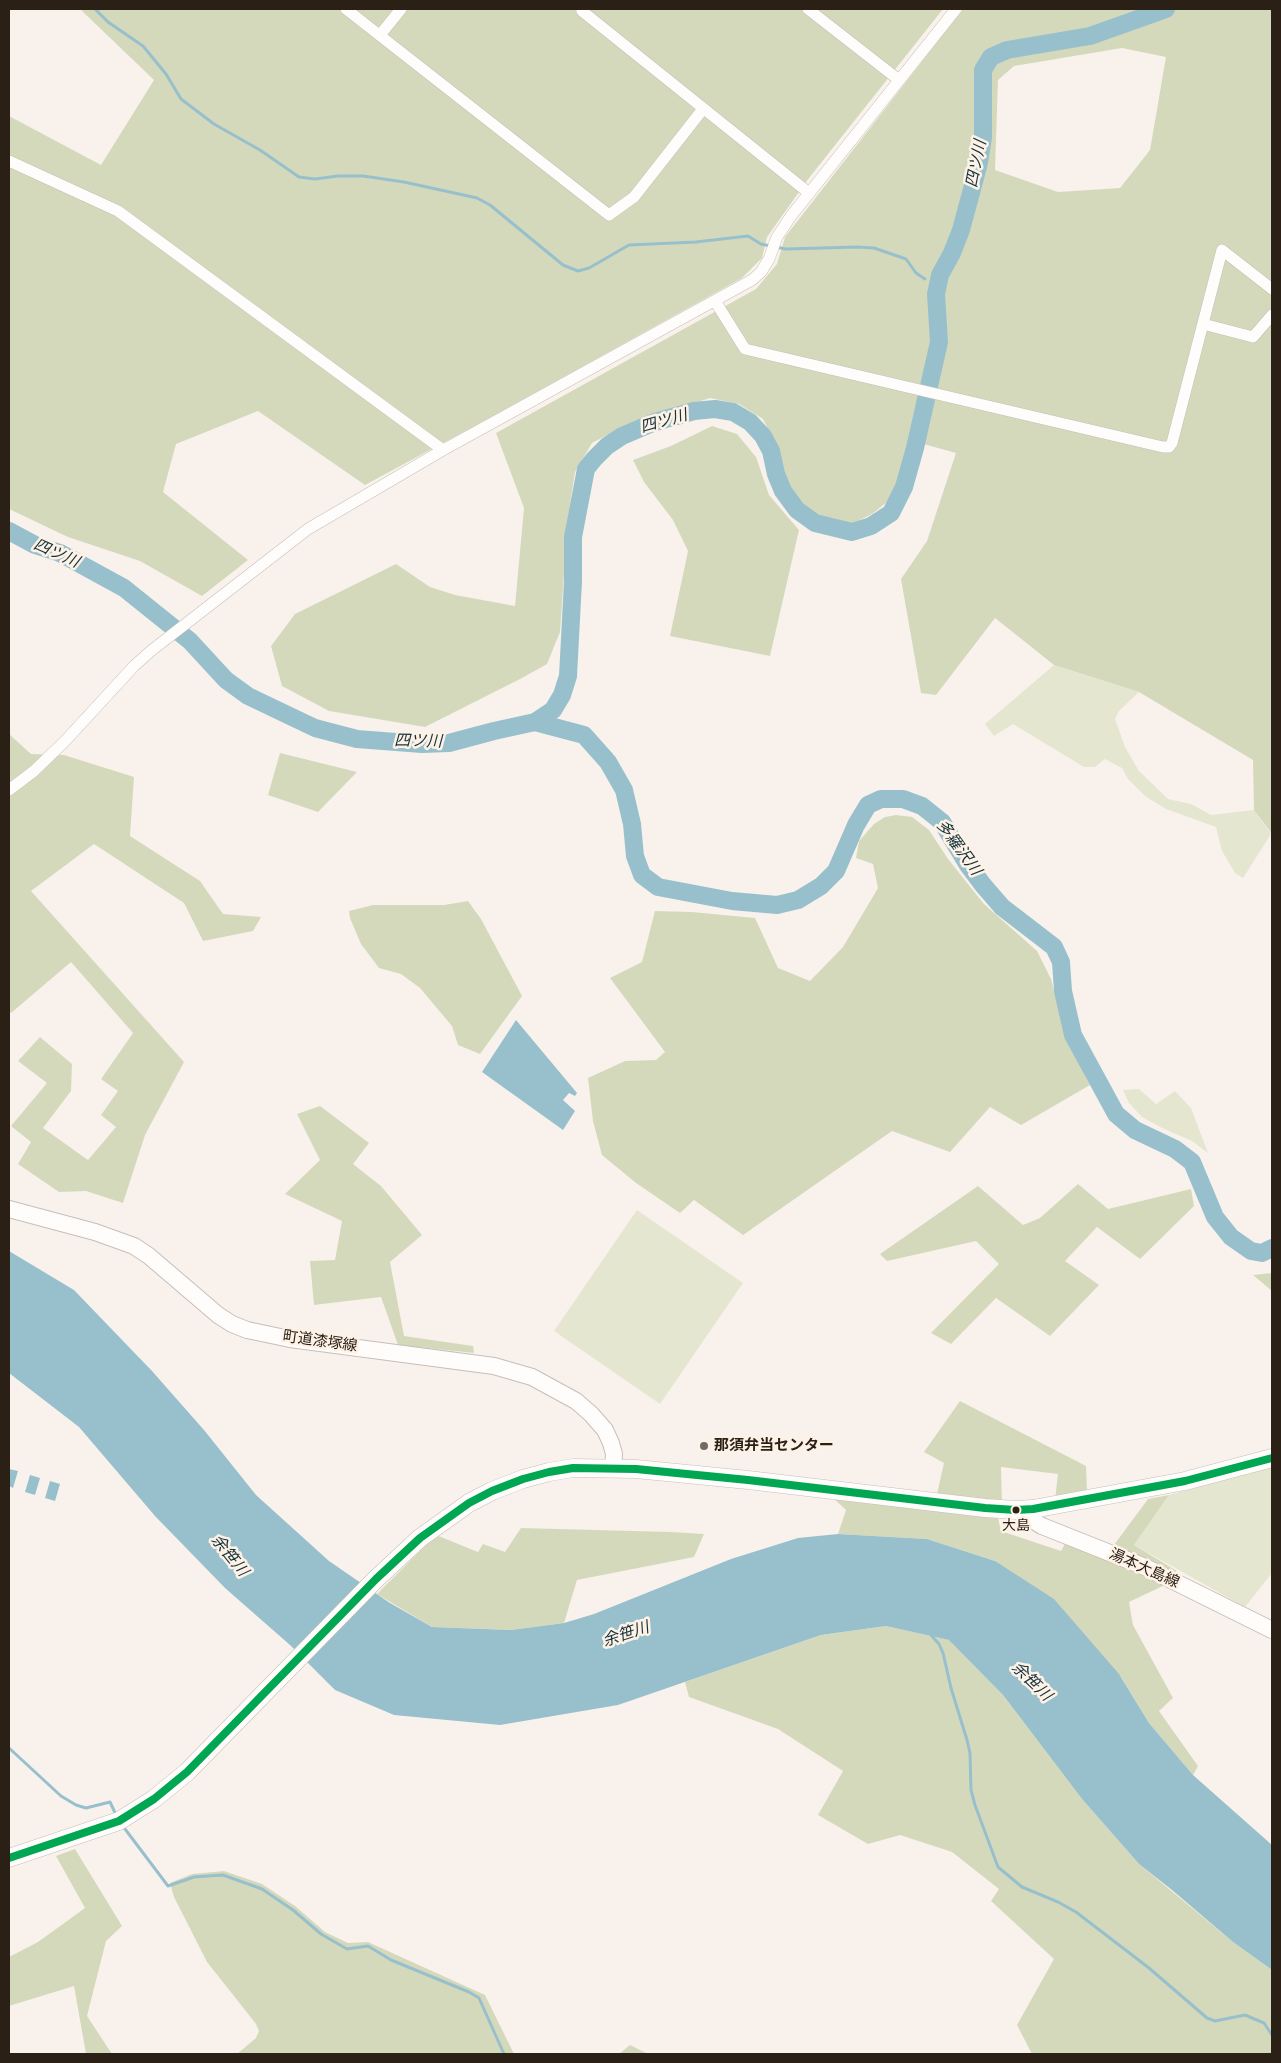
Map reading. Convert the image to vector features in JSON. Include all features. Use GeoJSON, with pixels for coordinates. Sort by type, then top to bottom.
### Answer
{"type":"FeatureCollection","features":[{"type":"Feature","properties":{"kind":"main road"},"geometry":{"type":"LineString","coordinates":[[9,1858],[120,1821],[154,1799],[187,1772],[376,1579],[413,1544],[444,1519],[492,1491],[549,1472],[573,1468],[612,1468],[693,1474],[1016,1510],[1033,1509],[1185,1482],[1272,1458]]}},
{"type":"Feature","properties":{"kind":"street"},"geometry":{"type":"LineString","coordinates":[[346,9],[609,215],[634,197],[703,109]]}},
{"type":"Feature","properties":{"kind":"street"},"geometry":{"type":"LineString","coordinates":[[380,35],[401,9]]}},
{"type":"Feature","properties":{"kind":"street"},"geometry":{"type":"LineString","coordinates":[[583,9],[582,11],[809,193]]}},
{"type":"Feature","properties":{"kind":"street"},"geometry":{"type":"LineString","coordinates":[[808,9],[899,80]]}},
{"type":"Feature","properties":{"kind":"street"},"geometry":{"type":"LineString","coordinates":[[9,790],[34,771],[66,740],[134,666],[152,650],[308,529],[444,450],[752,280],[761,272],[769,259],[777,237],[809,193],[956,9]]}},
{"type":"Feature","properties":{"kind":"street"},"geometry":{"type":"LineString","coordinates":[[9,161],[118,211],[444,450]]}},
{"type":"Feature","properties":{"kind":"street"},"geometry":{"type":"LineString","coordinates":[[715,301],[745,350],[1163,448],[1169,447],[1172,443],[1222,250],[1272,289]]}},
{"type":"Feature","properties":{"kind":"street"},"geometry":{"type":"LineString","coordinates":[[1203,324],[1252,337],[1272,315]]}},
{"type":"Feature","properties":{"kind":"street","name":"町道漆塚線"},"geometry":{"type":"LineString","coordinates":[[9,1208],[95,1232],[134,1246],[149,1256],[218,1315],[232,1324],[247,1330],[290,1339],[494,1366],[532,1376],[576,1401],[605,1430],[614,1454],[612,1468]]}},
{"type":"Feature","properties":{"kind":"street","name":"湯本大島線"},"geometry":{"type":"LineString","coordinates":[[1016,1510],[1042,1526],[1145,1567],[1272,1630]]}},
{"type":"Feature","properties":{"kind":"green space"},"geometry":{"type":"Polygon","coordinates":[[[83,9],[943,9],[809,178],[767,237],[762,258],[742,278],[365,485],[258,411],[176,444],[163,492],[248,560],[202,596],[140,561],[68,537],[9,509],[9,116],[101,165],[154,80],[82,11],[83,9]]]}},
{"type":"Feature","properties":{"kind":"green space"},"geometry":{"type":"Polygon","coordinates":[[[963,9],[1272,9],[1272,834],[1254,810],[1253,760],[1139,692],[1054,665],[995,618],[936,695],[921,693],[901,579],[927,541],[956,453],[909,440],[897,483],[887,502],[872,514],[852,524],[830,520],[816,516],[803,508],[784,483],[778,449],[763,419],[739,404],[710,398],[625,426],[592,443],[575,472],[568,517],[560,632],[547,664],[425,727],[329,711],[282,686],[271,646],[295,614],[396,564],[430,587],[455,595],[515,606],[524,508],[496,433],[756,289],[777,264],[785,237],[963,9]],[[1122,48],[1014,66],[998,80],[995,170],[1058,192],[1120,188],[1150,150],[1166,57],[1122,48]]]}},
{"type":"Feature","properties":{"kind":"green space"},"geometry":{"type":"Polygon","coordinates":[[[712,426],[737,434],[756,457],[769,495],[799,530],[770,656],[670,636],[688,551],[673,520],[644,482],[633,460],[671,446],[712,426]]]}},
{"type":"Feature","properties":{"kind":"green space"},"geometry":{"type":"Polygon","coordinates":[[[1054,665],[1139,692],[1119,711],[1115,719],[1125,747],[1139,771],[1168,799],[1191,804],[1211,815],[1254,810],[1271,834],[1243,878],[1235,873],[1222,851],[1216,827],[1166,809],[1145,796],[1128,779],[1122,768],[1105,759],[1095,767],[1084,767],[1013,724],[994,736],[985,724],[1054,665]]]}},
{"type":"Feature","properties":{"kind":"green space"},"geometry":{"type":"Polygon","coordinates":[[[9,734],[31,754],[64,755],[134,777],[130,836],[200,881],[223,914],[261,917],[253,931],[203,941],[184,903],[94,844],[31,891],[184,1062],[145,1135],[123,1203],[86,1191],[59,1192],[18,1164],[31,1142],[11,1126],[47,1083],[18,1061],[40,1037],[72,1064],[71,1091],[43,1128],[88,1160],[116,1127],[101,1115],[118,1091],[101,1079],[133,1033],[71,962],[11,1013],[9,1011],[9,734]]]}},
{"type":"Feature","properties":{"kind":"green space"},"geometry":{"type":"Polygon","coordinates":[[[280,753],[357,772],[318,812],[268,795],[280,753]]]}},
{"type":"Feature","properties":{"kind":"green space"},"geometry":{"type":"Polygon","coordinates":[[[896,815],[912,817],[929,830],[948,859],[984,904],[1037,951],[1051,979],[1066,1038],[1090,1085],[1021,1125],[990,1107],[950,1152],[892,1131],[743,1235],[694,1200],[680,1213],[636,1183],[602,1155],[593,1121],[588,1078],[625,1061],[656,1060],[665,1052],[610,978],[642,962],[655,911],[692,912],[755,918],[778,968],[810,981],[843,947],[878,888],[873,864],[856,858],[859,841],[874,824],[885,817],[896,815]]]}},
{"type":"Feature","properties":{"kind":"green space"},"geometry":{"type":"Polygon","coordinates":[[[468,901],[481,919],[522,996],[480,1054],[458,1045],[452,1026],[420,988],[401,974],[379,968],[361,944],[349,911],[373,905],[444,905],[468,901]]]}},
{"type":"Feature","properties":{"kind":"green space"},"geometry":{"type":"Polygon","coordinates":[[[1139,1089],[1156,1104],[1175,1091],[1191,1108],[1208,1153],[1192,1141],[1142,1117],[1129,1103],[1123,1090],[1139,1089]]]}},
{"type":"Feature","properties":{"kind":"green space"},"geometry":{"type":"Polygon","coordinates":[[[320,1106],[369,1143],[353,1164],[381,1186],[422,1235],[390,1262],[404,1336],[473,1346],[474,1353],[398,1345],[381,1297],[314,1305],[310,1261],[335,1260],[342,1221],[285,1194],[320,1160],[297,1114],[320,1106]]]}},
{"type":"Feature","properties":{"kind":"green space"},"geometry":{"type":"Polygon","coordinates":[[[1078,1184],[1108,1209],[1191,1189],[1194,1206],[1140,1259],[1097,1227],[1065,1261],[1099,1285],[1050,1336],[996,1298],[951,1344],[931,1333],[999,1264],[976,1241],[887,1261],[880,1254],[978,1186],[1023,1225],[1040,1218],[1078,1184]]]}},
{"type":"Feature","properties":{"kind":"green space"},"geometry":{"type":"Polygon","coordinates":[[[637,1210],[743,1283],[660,1404],[554,1331],[637,1210]]]}},
{"type":"Feature","properties":{"kind":"green space"},"geometry":{"type":"Polygon","coordinates":[[[1272,1273],[1272,1291],[1253,1275],[1272,1273]]]}},
{"type":"Feature","properties":{"kind":"green space"},"geometry":{"type":"Polygon","coordinates":[[[960,1401],[1086,1466],[1087,1493],[1055,1500],[1058,1474],[1001,1467],[1002,1504],[937,1494],[944,1463],[924,1452],[960,1401]]]}},
{"type":"Feature","properties":{"kind":"green space"},"geometry":{"type":"Polygon","coordinates":[[[1272,1467],[1272,1573],[1245,1607],[1134,1545],[1169,1495],[1272,1467]]]}},
{"type":"Feature","properties":{"kind":"green space"},"geometry":{"type":"Polygon","coordinates":[[[1169,1495],[1134,1545],[1177,1571],[1167,1584],[1129,1602],[1133,1625],[1173,1698],[1159,1711],[1198,1766],[1193,1775],[1149,1723],[1121,1677],[995,1561],[927,1539],[838,1534],[846,1510],[832,1497],[998,1518],[1001,1531],[1061,1551],[1066,1542],[1105,1557],[1148,1499],[1169,1495]]]}},
{"type":"Feature","properties":{"kind":"green space"},"geometry":{"type":"Polygon","coordinates":[[[521,1528],[704,1534],[694,1557],[577,1580],[564,1623],[511,1630],[432,1627],[377,1594],[436,1535],[478,1552],[483,1544],[505,1552],[521,1528]]]}},
{"type":"Feature","properties":{"kind":"green space"},"geometry":{"type":"Polygon","coordinates":[[[886,1626],[950,1640],[1003,1695],[1082,1799],[1139,1864],[1233,1942],[1272,1970],[1272,2054],[1032,2054],[1017,2025],[1054,1959],[991,1901],[999,1889],[952,1852],[900,1835],[868,1844],[818,1815],[843,1771],[778,1729],[689,1697],[685,1682],[821,1635],[886,1626]]]}},
{"type":"Feature","properties":{"kind":"green space"},"geometry":{"type":"Polygon","coordinates":[[[75,1849],[122,1926],[106,1941],[87,2016],[112,2054],[86,2054],[74,1986],[9,2006],[9,1957],[38,1942],[85,1908],[56,1856],[75,1849]]]}},
{"type":"Feature","properties":{"kind":"green space"},"geometry":{"type":"Polygon","coordinates":[[[224,1871],[262,1884],[295,1906],[325,1932],[348,1943],[368,1942],[485,1995],[514,2054],[237,2054],[256,2038],[259,2031],[256,2024],[207,1962],[174,1897],[170,1883],[192,1874],[224,1871]]]}},
{"type":"Feature","properties":{"kind":"green space"},"geometry":{"type":"Polygon","coordinates":[[[630,2045],[648,2054],[619,2054],[630,2045]]]}},
{"type":"Feature","properties":{"kind":"water"},"geometry":{"type":"Polygon","coordinates":[[[516,1020],[577,1093],[575,1096],[569,1093],[563,1100],[575,1111],[563,1130],[482,1072],[516,1020]]]}},
{"type":"Feature","properties":{"kind":"water","name":"余笹川"},"geometry":{"type":"Polygon","coordinates":[[[9,1251],[74,1290],[152,1371],[204,1430],[256,1495],[329,1561],[390,1603],[432,1627],[511,1630],[564,1623],[594,1614],[731,1559],[798,1538],[838,1534],[927,1539],[995,1561],[1054,1599],[1119,1674],[1149,1723],[1193,1775],[1272,1845],[1272,1970],[1233,1942],[1139,1864],[1082,1799],[1003,1695],[949,1640],[886,1626],[821,1635],[618,1705],[500,1725],[394,1715],[335,1690],[290,1645],[225,1588],[155,1516],[79,1427],[9,1373],[9,1251]]]}},
{"type":"Feature","properties":{"kind":"water"},"geometry":{"type":"Polygon","coordinates":[[[9,1469],[18,1471],[13,1488],[9,1486],[9,1469]]]}},
{"type":"Feature","properties":{"kind":"water"},"geometry":{"type":"Polygon","coordinates":[[[30,1475],[40,1478],[35,1495],[25,1492],[30,1475]]]}},
{"type":"Feature","properties":{"kind":"water"},"geometry":{"type":"Polygon","coordinates":[[[50,1481],[60,1484],[55,1501],[45,1498],[50,1481]]]}},
{"type":"Feature","properties":{"kind":"waterway"},"geometry":{"type":"LineString","coordinates":[[95,9],[108,22],[143,46],[166,74],[181,99],[214,124],[260,150],[299,177],[315,179],[338,176],[363,176],[404,182],[477,198],[490,205],[563,265],[578,271],[589,268],[629,245],[696,242],[748,236],[761,244],[770,246]]}},
{"type":"Feature","properties":{"kind":"waterway","name":"四ツ川"},"geometry":{"type":"LineString","coordinates":[[9,531],[35,545],[60,553],[124,588],[190,641],[226,680],[248,696],[315,728],[357,739],[422,744],[449,743],[535,722],[553,710],[562,695],[568,676],[573,581],[573,537],[586,469],[594,459],[607,446],[622,436],[655,422],[694,411],[715,409],[733,412],[750,422],[763,436],[771,451],[776,474],[783,491],[797,510],[815,523],[852,532],[871,526],[891,513],[904,487],[915,448],[939,342],[936,294],[940,275],[952,253],[961,230],[979,163],[983,137],[983,70],[991,57],[1007,50],[1090,36],[1166,9]]}},
{"type":"Feature","properties":{"kind":"waterway"},"geometry":{"type":"LineString","coordinates":[[776,247],[786,249],[874,248],[906,259],[916,273],[925,279]]}},
{"type":"Feature","properties":{"kind":"waterway","name":"多羅沢川"},"geometry":{"type":"LineString","coordinates":[[535,722],[584,735],[608,762],[624,790],[632,824],[635,856],[642,875],[658,887],[732,901],[777,905],[798,900],[821,886],[836,871],[856,825],[868,805],[881,799],[903,799],[922,806],[942,822],[968,865],[1002,907],[1054,947],[1061,962],[1063,991],[1073,1035],[1116,1114],[1135,1130],[1175,1149],[1192,1162],[1215,1217],[1231,1237],[1251,1251],[1262,1253],[1272,1248]]}},
{"type":"Feature","properties":{"kind":"waterway"},"geometry":{"type":"LineString","coordinates":[[930,1634],[939,1644],[943,1653],[970,1753],[971,1790],[998,1867],[1022,1887],[1058,1902],[1076,1912],[1149,1968],[1207,2018],[1215,2021],[1245,2015],[1264,2023],[1272,2035]]}},
{"type":"Feature","properties":{"kind":"waterway"},"geometry":{"type":"LineString","coordinates":[[9,1748],[61,1796],[76,1805],[86,1808],[110,1802],[116,1815]]}},
{"type":"Feature","properties":{"kind":"waterway"},"geometry":{"type":"LineString","coordinates":[[122,1825],[168,1886],[194,1877],[223,1875],[262,1889],[293,1910],[321,1934],[347,1949],[368,1946],[391,1960],[469,1992],[479,1998],[504,2054]]}},
{"type":"Feature","properties":{"kind":"transit line"},"geometry":{"type":"LineString","coordinates":[[9,1858],[119,1821],[154,1799],[187,1772],[376,1579],[420,1538],[469,1503],[492,1491],[523,1479],[573,1468],[636,1469],[1016,1510],[1033,1509],[1185,1481],[1272,1458]]}},
{"type":"Feature","properties":{"kind":"place","name":"那須弁当センター"},"geometry":{"type":"Point","coordinates":[704,1446]}},
{"type":"Feature","properties":{"kind":"place","name":"大島"},"geometry":{"type":"Point","coordinates":[1016,1510]}}]}
